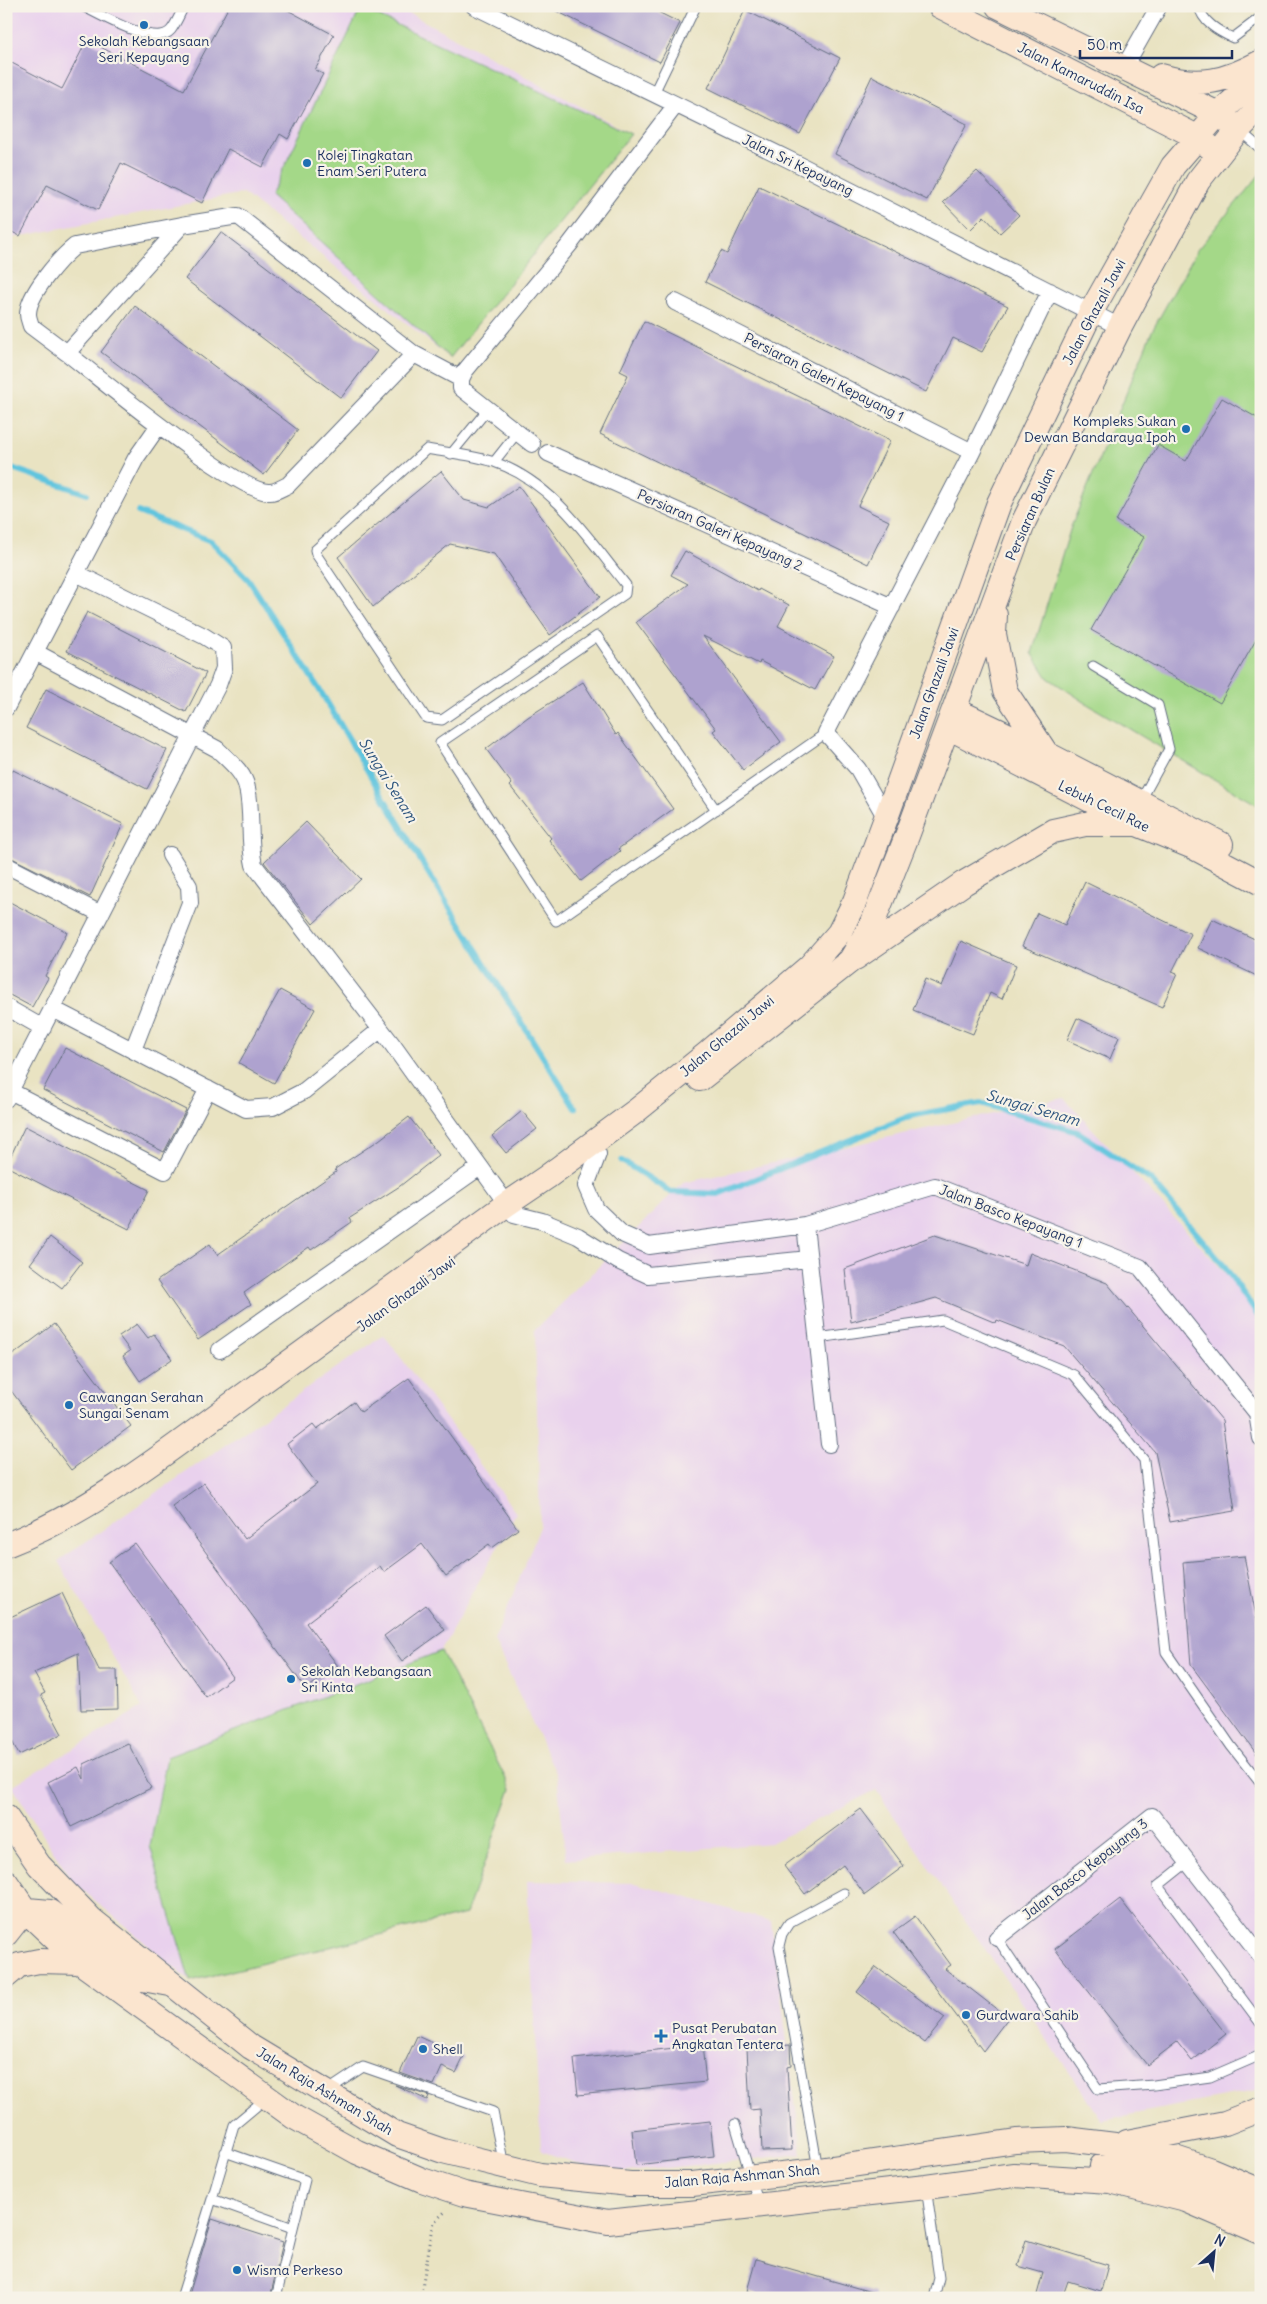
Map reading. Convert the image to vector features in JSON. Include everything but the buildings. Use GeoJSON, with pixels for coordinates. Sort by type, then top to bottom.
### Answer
{"type":"FeatureCollection","features":[{"type":"Feature","properties":{"kind":"street","name":"Jalan Sri Kepayang"},"geometry":{"type":"LineString","coordinates":[[474,6],[675,106],[804,167],[1120,327]]}},
{"type":"Feature","properties":{"kind":"street","name":"Jalan Kamaruddin Isa"},"geometry":{"type":"LineString","coordinates":[[940,6],[1199,138],[1219,153]]}},
{"type":"Feature","properties":{"kind":"street","name":"Jalan Kamaruddin Isa"},"geometry":{"type":"LineString","coordinates":[[998,6],[1218,114],[1238,130]]}},
{"type":"Feature","properties":{"kind":"street"},"geometry":{"type":"LineString","coordinates":[[1126,64],[1159,6]]}},
{"type":"Feature","properties":{"kind":"street"},"geometry":{"type":"LineString","coordinates":[[1093,53],[1174,80],[1199,84],[1228,77],[1261,62]]}},
{"type":"Feature","properties":{"kind":"street","name":"Jalan Ghazali Jawi"},"geometry":{"type":"LineString","coordinates":[[6,1558],[76,1525],[172,1466],[510,1209],[548,1177],[709,1052],[809,967],[837,935],[855,901],[999,503],[1091,312],[1173,166],[1218,114],[1261,76]]}},
{"type":"Feature","properties":{"kind":"street"},"geometry":{"type":"LineString","coordinates":[[532,444],[461,388],[461,379],[465,371],[570,244],[675,106]]}},
{"type":"Feature","properties":{"kind":"street"},"geometry":{"type":"LineString","coordinates":[[1219,153],[1261,107]]}},
{"type":"Feature","properties":{"kind":"street","name":"Persiaran Bulan"},"geometry":{"type":"LineString","coordinates":[[950,718],[995,603],[1024,521],[1120,327],[1198,181],[1219,153]]}},
{"type":"Feature","properties":{"kind":"street"},"geometry":{"type":"LineString","coordinates":[[414,354],[288,485],[270,492],[250,488],[159,425],[31,326],[28,314],[32,297],[65,254],[75,246],[238,216],[414,354],[461,379]]}},
{"type":"Feature","properties":{"kind":"street"},"geometry":{"type":"LineString","coordinates":[[67,353],[182,226]]}},
{"type":"Feature","properties":{"kind":"street"},"geometry":{"type":"LineString","coordinates":[[886,818],[858,769],[826,733],[972,452],[1050,291]]}},
{"type":"Feature","properties":{"kind":"street","name":"Persiaran Galeri Kepayang 1"},"geometry":{"type":"LineString","coordinates":[[675,302],[972,452]]}},
{"type":"Feature","properties":{"kind":"street"},"geometry":{"type":"LineString","coordinates":[[6,708],[136,458],[159,425]]}},
{"type":"Feature","properties":{"kind":"street","name":"Persiaran Galeri Kepayang 2"},"geometry":{"type":"LineString","coordinates":[[548,453],[892,606]]}},
{"type":"Feature","properties":{"kind":"street"},"geometry":{"type":"LineString","coordinates":[[76,573],[204,636],[223,648],[224,668],[218,685],[193,735],[8,1095],[165,1172],[208,1089]]}},
{"type":"Feature","properties":{"kind":"street"},"geometry":{"type":"LineString","coordinates":[[995,603],[994,634],[1005,691],[1047,754]]}},
{"type":"Feature","properties":{"kind":"street"},"geometry":{"type":"LineString","coordinates":[[837,935],[863,908],[930,736],[950,718],[945,694],[957,650],[964,604]]}},
{"type":"Feature","properties":{"kind":"street"},"geometry":{"type":"LineString","coordinates":[[35,652],[217,749],[238,771],[247,788],[250,850],[254,865],[380,1030],[510,1209],[578,1236],[618,1261],[648,1275],[809,1259]]}},
{"type":"Feature","properties":{"kind":"street","name":"Jalan Ghazali Jawi"},"geometry":{"type":"LineString","coordinates":[[510,1209],[598,1154],[763,1031],[850,961],[872,922],[950,718]]}},
{"type":"Feature","properties":{"kind":"street","name":"Lebuh Cecil Rae"},"geometry":{"type":"LineString","coordinates":[[950,718],[1047,754],[1193,848],[1261,883]]}},
{"type":"Feature","properties":{"kind":"street","name":"Lebuh Cecil Rae"},"geometry":{"type":"LineString","coordinates":[[950,718],[1138,813],[1261,865]]}},
{"type":"Feature","properties":{"kind":"street"},"geometry":{"type":"LineString","coordinates":[[850,961],[964,883],[1053,831],[1138,813]]}},
{"type":"Feature","properties":{"kind":"street"},"geometry":{"type":"LineString","coordinates":[[133,1050],[190,904],[189,886],[170,855]]}},
{"type":"Feature","properties":{"kind":"street"},"geometry":{"type":"LineString","coordinates":[[6,865],[101,914]]}},
{"type":"Feature","properties":{"kind":"street"},"geometry":{"type":"LineString","coordinates":[[6,1008],[43,1028]]}},
{"type":"Feature","properties":{"kind":"street"},"geometry":{"type":"LineString","coordinates":[[53,1009],[246,1109],[273,1107],[304,1091],[380,1030]]}},
{"type":"Feature","properties":{"kind":"street","name":"Jalan Basco Kepayang 1"},"geometry":{"type":"LineString","coordinates":[[598,1154],[586,1186],[596,1209],[622,1234],[649,1246],[805,1225],[935,1186],[1140,1267],[1257,1413],[1261,1438]]}},
{"type":"Feature","properties":{"kind":"street"},"geometry":{"type":"LineString","coordinates":[[220,1350],[480,1167]]}},
{"type":"Feature","properties":{"kind":"street"},"geometry":{"type":"LineString","coordinates":[[6,1545],[27,1537],[98,1498],[510,1209]]}},
{"type":"Feature","properties":{"kind":"street"},"geometry":{"type":"LineString","coordinates":[[805,1225],[829,1444]]}},
{"type":"Feature","properties":{"kind":"street","name":"Jalan Basco Kepayang 3"},"geometry":{"type":"LineString","coordinates":[[997,1938],[1152,1816],[1261,1956]]}},
{"type":"Feature","properties":{"kind":"street","name":"Jalan Raja Ashman Shah"},"geometry":{"type":"LineString","coordinates":[[6,1817],[39,1865],[92,1920],[251,2047],[398,2135],[443,2151],[540,2175],[630,2184],[692,2184],[818,2170],[1016,2141],[1066,2139],[1115,2145],[1169,2156],[1211,2170],[1261,2192]]}},
{"type":"Feature","properties":{"kind":"street","name":"Jalan Raja Ashman Shah"},"geometry":{"type":"LineString","coordinates":[[6,1882],[25,1910],[80,1962],[294,2117],[358,2152],[422,2180],[464,2194],[608,2222],[926,2187],[1014,2175],[1110,2181],[1186,2200],[1261,2232]]}},
{"type":"Feature","properties":{"kind":"street"},"geometry":{"type":"LineString","coordinates":[[6,1934],[25,1910],[50,1912],[137,1978],[172,1985]]}},
{"type":"Feature","properties":{"kind":"street"},"geometry":{"type":"LineString","coordinates":[[6,1976],[19,1965],[39,1962],[80,1962]]}},
{"type":"Feature","properties":{"kind":"street"},"geometry":{"type":"LineString","coordinates":[[1115,2145],[1224,2123],[1261,2109]]}},
{"type":"Feature","properties":{"kind":"street"},"geometry":{"type":"LineString","coordinates":[[1014,2175],[1089,2164],[1164,2173],[1261,2208]]}},
{"type":"Feature","properties":{"kind":"lane"},"geometry":{"type":"LineString","coordinates":[[82,6],[145,35],[163,35],[170,31],[184,6]]}},
{"type":"Feature","properties":{"kind":"lane"},"geometry":{"type":"LineString","coordinates":[[653,94],[696,6]]}},
{"type":"Feature","properties":{"kind":"lane"},"geometry":{"type":"LineString","coordinates":[[1199,6],[1200,14],[1217,31],[1232,38],[1261,17]]}},
{"type":"Feature","properties":{"kind":"lane"},"geometry":{"type":"LineString","coordinates":[[1238,130],[1261,149]]}},
{"type":"Feature","properties":{"kind":"lane"},"geometry":{"type":"LineString","coordinates":[[451,454],[488,409]]}},
{"type":"Feature","properties":{"kind":"lane"},"geometry":{"type":"LineString","coordinates":[[494,462],[517,433]]}},
{"type":"Feature","properties":{"kind":"lane"},"geometry":{"type":"LineString","coordinates":[[427,449],[494,462],[524,476],[570,514],[626,585],[626,590],[625,594],[450,715],[442,720],[435,721],[426,718],[315,550],[427,449]]}},
{"type":"Feature","properties":{"kind":"lane"},"geometry":{"type":"LineString","coordinates":[[716,810],[597,636],[440,742],[556,921],[716,810],[826,733]]}},
{"type":"Feature","properties":{"kind":"lane"},"geometry":{"type":"LineString","coordinates":[[1093,666],[1158,705],[1170,749],[1138,813]]}},
{"type":"Feature","properties":{"kind":"lane"},"geometry":{"type":"LineString","coordinates":[[818,1338],[943,1320],[1074,1375],[1144,1460],[1166,1652],[1231,1746],[1261,1784]]}},
{"type":"Feature","properties":{"kind":"lane"},"geometry":{"type":"LineString","coordinates":[[1188,1862],[1158,1886],[1261,2024]]}},
{"type":"Feature","properties":{"kind":"lane"},"geometry":{"type":"LineString","coordinates":[[818,2170],[779,1946],[782,1934],[789,1923],[844,1893]]}},
{"type":"Feature","properties":{"kind":"lane"},"geometry":{"type":"LineString","coordinates":[[997,1938],[1098,2089],[1154,2086],[1210,2077],[1261,2055]]}},
{"type":"Feature","properties":{"kind":"lane"},"geometry":{"type":"LineString","coordinates":[[324,2092],[363,2067],[493,2112],[505,2166]]}},
{"type":"Feature","properties":{"kind":"lane"},"geometry":{"type":"LineString","coordinates":[[181,2298],[234,2125],[267,2097]]}},
{"type":"Feature","properties":{"kind":"lane"},"geometry":{"type":"LineString","coordinates":[[735,2124],[759,2205]]}},
{"type":"Feature","properties":{"kind":"lane"},"geometry":{"type":"LineString","coordinates":[[226,2152],[305,2180],[276,2298]]}},
{"type":"Feature","properties":{"kind":"lane"},"geometry":{"type":"LineString","coordinates":[[926,2187],[939,2278],[934,2298]]}},
{"type":"Feature","properties":{"kind":"lane"},"geometry":{"type":"LineString","coordinates":[[212,2199],[293,2228]]}},
{"type":"Feature","properties":{"kind":"path"},"geometry":{"type":"LineString","coordinates":[[420,2298],[434,2222],[464,2194]]}},
{"type":"Feature","properties":{"kind":"shaded area","name":"Kolej Tingkatan Enam Seri Putera"},"geometry":{"type":"Polygon","coordinates":[[[6,6],[396,6],[631,134],[450,358],[243,193],[6,239],[6,6]]]}},
{"type":"Feature","properties":{"kind":"shaded area"},"geometry":{"type":"Polygon","coordinates":[[[1064,1098],[1261,1312],[1261,2090],[1102,2120],[876,1790],[771,1843],[566,1860],[557,1775],[494,1641],[540,1527],[535,1330],[683,1183],[1064,1098]]]}},
{"type":"Feature","properties":{"kind":"shaded area","name":"Sekolah Kebangsaan Sri Kinta"},"geometry":{"type":"Polygon","coordinates":[[[384,1335],[516,1513],[441,1651],[511,1789],[466,1914],[190,1981],[72,1881],[12,1786],[142,1707],[58,1561],[384,1335]]]}},
{"type":"Feature","properties":{"kind":"shaded area","name":"Pusat Perubatan Angkatan Tentera"},"geometry":{"type":"Polygon","coordinates":[[[527,1881],[635,1883],[771,1921],[802,2154],[608,2174],[541,2151],[527,1881]]]}},
{"type":"Feature","properties":{"kind":"green space"},"geometry":{"type":"Polygon","coordinates":[[[361,8],[631,134],[450,358],[270,196],[361,8]]]}},
{"type":"Feature","properties":{"kind":"green space","name":"Kompleks Sukan Dewan Bandaraya Ipoh"},"geometry":{"type":"Polygon","coordinates":[[[1261,173],[1261,807],[1089,705],[1048,678],[1032,653],[1071,527],[1152,331],[1197,250],[1261,173]]]}},
{"type":"Feature","properties":{"kind":"green space"},"geometry":{"type":"Polygon","coordinates":[[[441,1651],[511,1789],[466,1914],[190,1981],[150,1846],[167,1757],[441,1651]]]}},
{"type":"Feature","properties":{"kind":"waterway","name":"Sungai Senam"},"geometry":{"type":"LineString","coordinates":[[6,466],[87,494]]}},
{"type":"Feature","properties":{"kind":"waterway","name":"Sungai Senam"},"geometry":{"type":"LineString","coordinates":[[138,512],[211,541],[249,580],[324,697],[427,871],[575,1108]]}},
{"type":"Feature","properties":{"kind":"waterway","name":"Sungai Senam"},"geometry":{"type":"LineString","coordinates":[[622,1161],[671,1192],[718,1194],[910,1116],[981,1103],[1078,1132],[1151,1180],[1225,1267],[1261,1320]]}},
{"type":"Feature","properties":{"kind":"place","name":"Sekolah Kebangsaan Seri Kepayang"},"geometry":{"type":"Point","coordinates":[144,25]}},
{"type":"Feature","properties":{"kind":"place","name":"Kolej Tingkatan Enam Seri Putera"},"geometry":{"type":"Point","coordinates":[307,163]}},
{"type":"Feature","properties":{"kind":"place","name":"Kompleks Sukan Dewan Bandaraya Ipoh"},"geometry":{"type":"Point","coordinates":[1186,429]}},
{"type":"Feature","properties":{"kind":"place","name":"Cawangan Serahan Sungai Senam"},"geometry":{"type":"Point","coordinates":[69,1405]}},
{"type":"Feature","properties":{"kind":"place","name":"Sekolah Kebangsaan Sri Kinta"},"geometry":{"type":"Point","coordinates":[291,1679]}},
{"type":"Feature","properties":{"kind":"place","name":"Gurdwara Sahib"},"geometry":{"type":"Point","coordinates":[966,2015]}},
{"type":"Feature","properties":{"kind":"place","name":"Pusat Perubatan Angkatan Tentera"},"geometry":{"type":"Point","coordinates":[661,2036]}},
{"type":"Feature","properties":{"kind":"place","name":"Shell"},"geometry":{"type":"Point","coordinates":[423,2049]}},
{"type":"Feature","properties":{"kind":"place","name":"Wisma Perkeso"},"geometry":{"type":"Point","coordinates":[237,2270]}}]}
